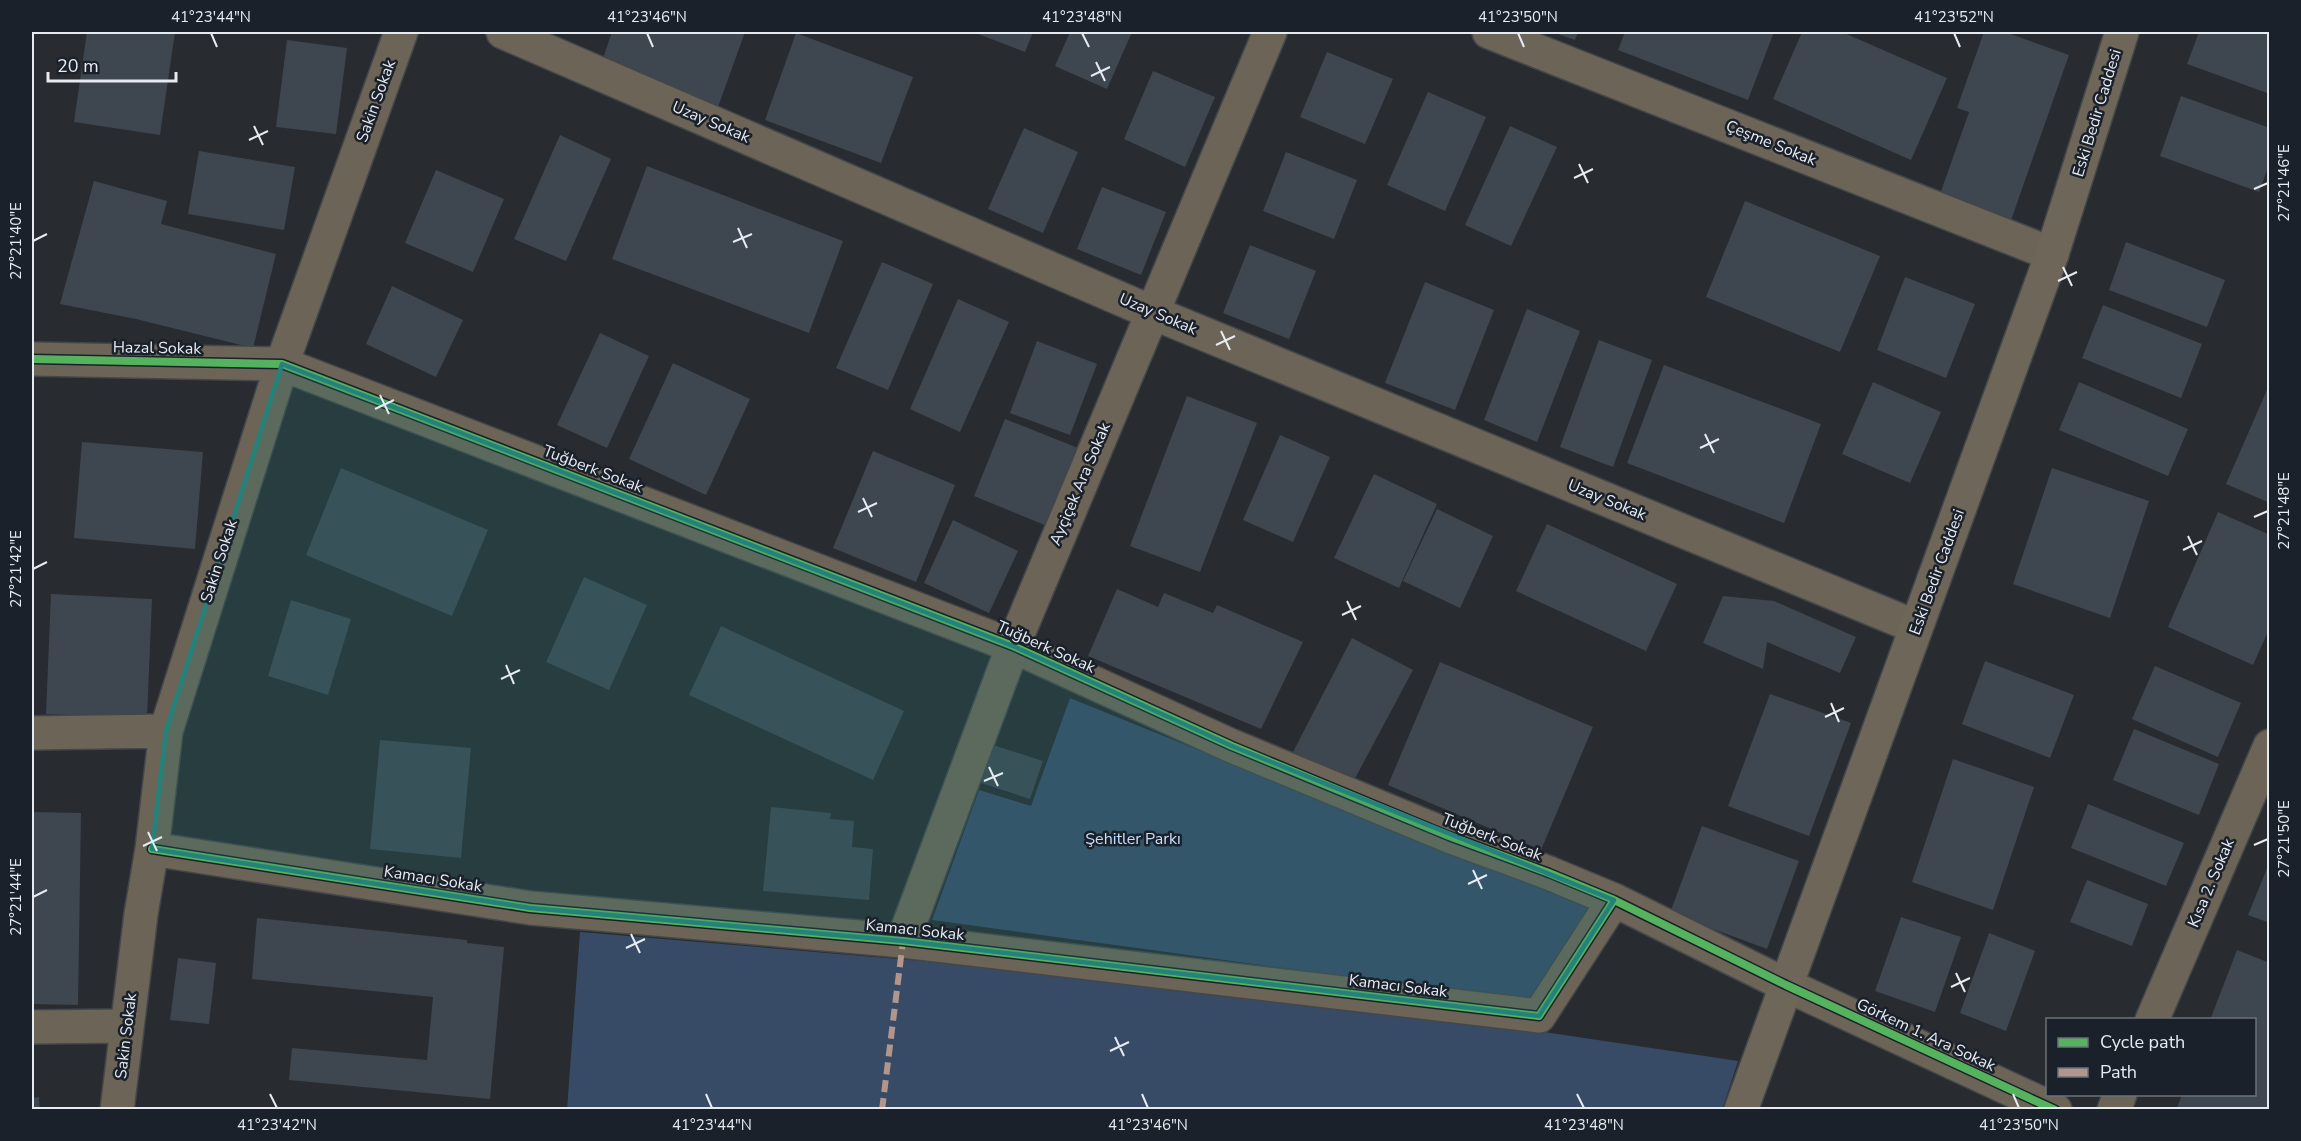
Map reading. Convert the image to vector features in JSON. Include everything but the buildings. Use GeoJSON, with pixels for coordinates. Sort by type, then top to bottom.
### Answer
{"type":"FeatureCollection","features":[{"type":"Feature","properties":{"kind":"main road","name":"Eski Bedir Caddesi"},"geometry":{"type":"LineString","coordinates":[[1741,1110],[2052,254],[2122,32]]}},
{"type":"Feature","properties":{"kind":"street","name":"Sakin Sokak"},"geometry":{"type":"LineString","coordinates":[[117,1110],[166,731],[282,363],[401,32]]}},
{"type":"Feature","properties":{"kind":"street","name":"Uzay Sokak"},"geometry":{"type":"LineString","coordinates":[[503,32],[1152,312],[1917,627]]}},
{"type":"Feature","properties":{"kind":"street","name":"Ayçiçek Ara Sokak"},"geometry":{"type":"LineString","coordinates":[[903,941],[1013,646],[1270,32]]}},
{"type":"Feature","properties":{"kind":"street","name":"Çeşme Sokak"},"geometry":{"type":"LineString","coordinates":[[1489,32],[2052,254]]}},
{"type":"Feature","properties":{"kind":"street","name":"Hazal Sokak"},"geometry":{"type":"LineString","coordinates":[[32,359],[282,363]]}},
{"type":"Feature","properties":{"kind":"street","name":"Tuğberk Sokak"},"geometry":{"type":"LineString","coordinates":[[282,363],[1013,646],[1232,746],[1614,900],[1786,985]]}},
{"type":"Feature","properties":{"kind":"street"},"geometry":{"type":"LineString","coordinates":[[32,733],[166,731]]}},
{"type":"Feature","properties":{"kind":"street","name":"Kısa 2. Sokak"},"geometry":{"type":"LineString","coordinates":[[2153,1018],[2270,746]]}},
{"type":"Feature","properties":{"kind":"street","name":"Kamacı Sokak"},"geometry":{"type":"LineString","coordinates":[[152,849],[530,908],[903,941],[1539,1017],[1614,900]]}},
{"type":"Feature","properties":{"kind":"street","name":"Görkem 1. Ara Sokak"},"geometry":{"type":"LineString","coordinates":[[1786,985],[2055,1110]]}},
{"type":"Feature","properties":{"kind":"street"},"geometry":{"type":"LineString","coordinates":[[32,1027],[127,1026]]}},
{"type":"Feature","properties":{"kind":"street"},"geometry":{"type":"LineString","coordinates":[[2114,1110],[2120,1096]]}},
{"type":"Feature","properties":{"kind":"highlighted area"},"geometry":{"type":"Polygon","coordinates":[[[282,364],[1013,646],[1232,746],[1614,900],[1539,1016],[903,941],[530,908],[152,849],[166,731],[282,364]]]}},
{"type":"Feature","properties":{"kind":"green space","name":"Şehitler Parkı"},"geometry":{"type":"Polygon","coordinates":[[[1070,698],[1593,910],[1530,1002],[932,920],[979,790],[1031,806],[1070,698]]]}},
{"type":"Feature","properties":{"kind":"green space"},"geometry":{"type":"Polygon","coordinates":[[[580,932],[1264,990],[1738,1061],[1722,1110],[567,1110],[580,932]]]}},
{"type":"Feature","properties":{"kind":"marked path"},"geometry":{"type":"LineString","coordinates":[[882,1110],[903,941],[908,942]]}},
{"type":"Feature","properties":{"kind":"cycle path"},"geometry":{"type":"LineString","coordinates":[[32,359],[282,364],[1013,646],[1232,746],[1449,836],[1614,900],[1786,985],[2055,1110]]}},
{"type":"Feature","properties":{"kind":"cycle path"},"geometry":{"type":"LineString","coordinates":[[152,849],[530,908],[903,941],[1539,1016],[1614,900]]}}]}
